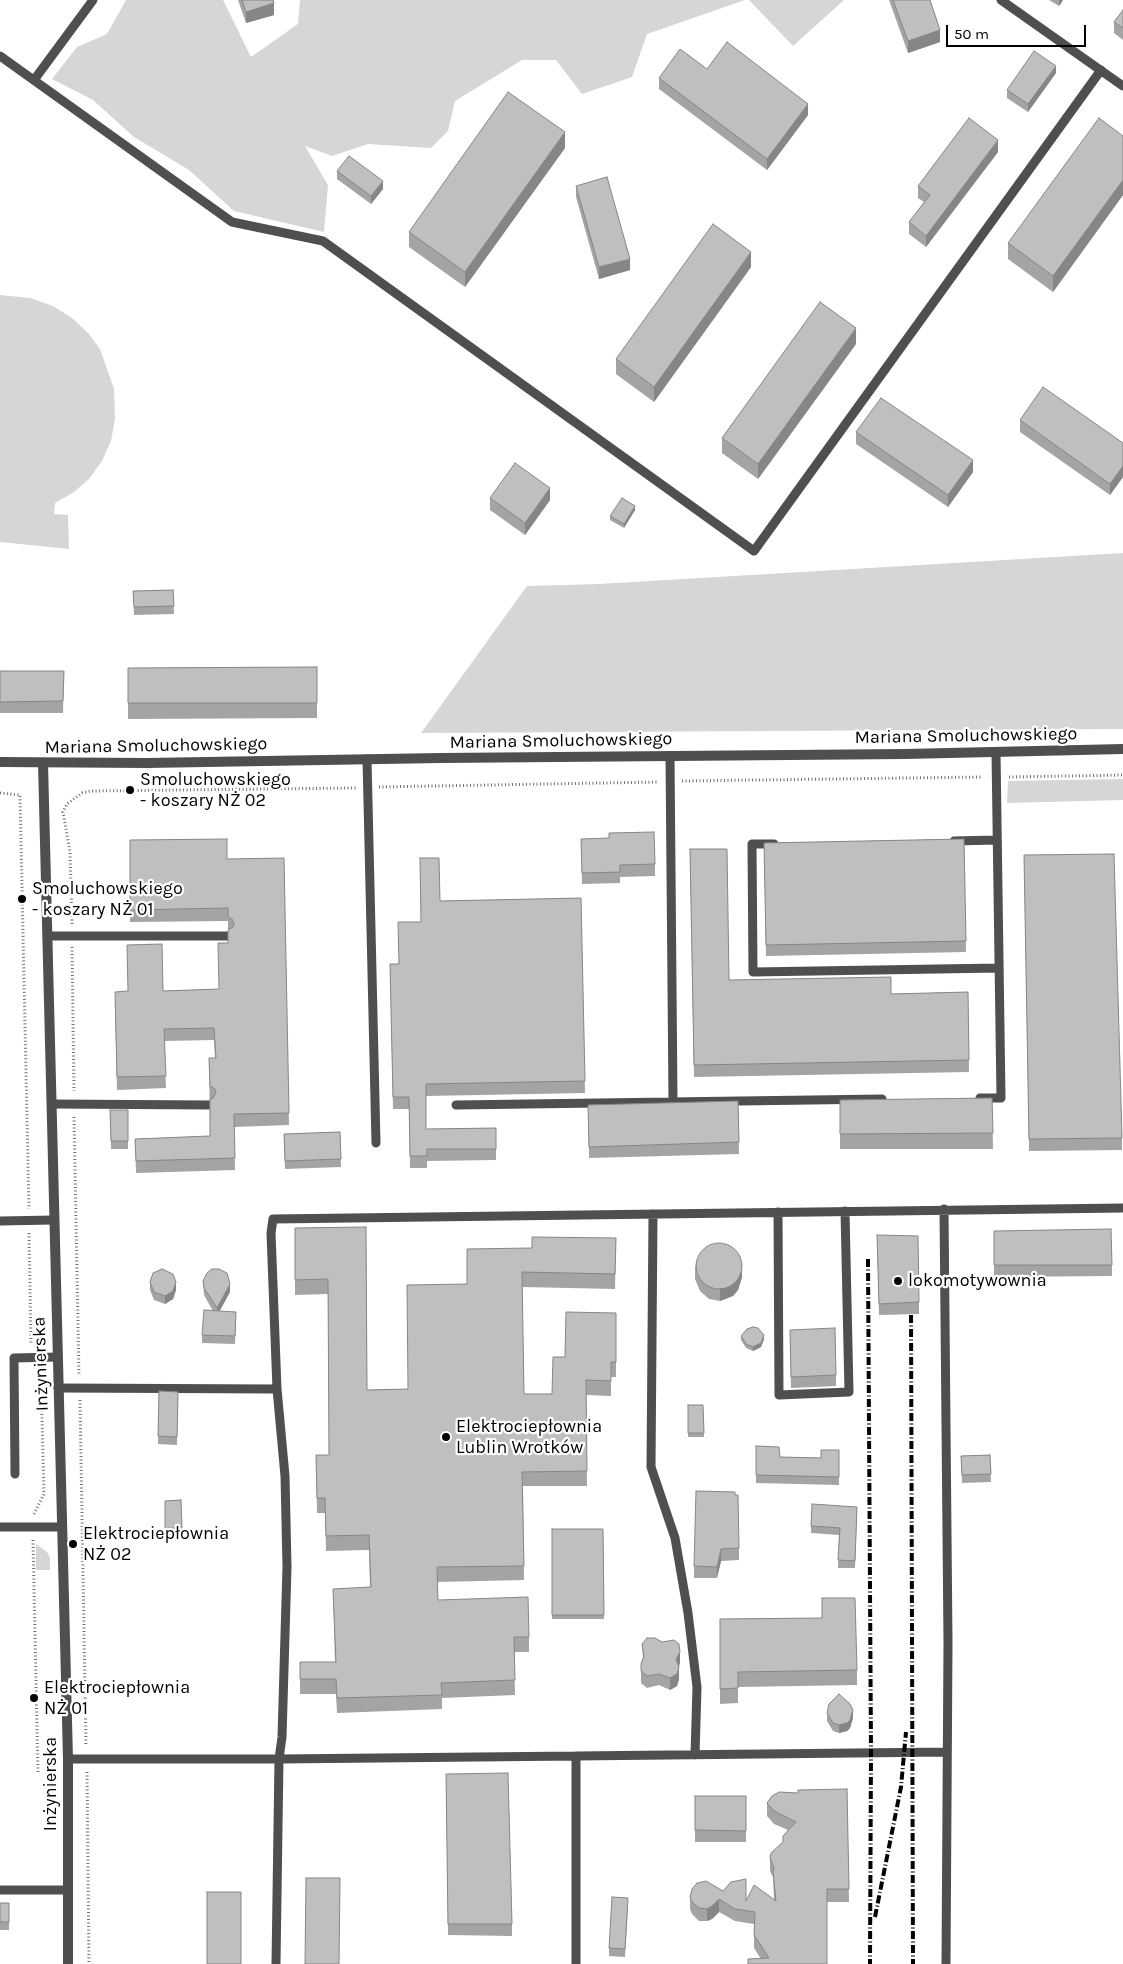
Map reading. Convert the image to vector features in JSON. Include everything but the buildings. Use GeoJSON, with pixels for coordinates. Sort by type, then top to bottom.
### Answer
{"type":"FeatureCollection","features":[{"type":"Feature","properties":{"kind":"street","name":"Mariana Smoluchowskiego"},"geometry":{"type":"LineString","coordinates":[[0,762],[670,756],[1123,749]]}},
{"type":"Feature","properties":{"kind":"street","name":"Inżynierska"},"geometry":{"type":"LineString","coordinates":[[43,763],[49,936],[57,1357],[68,1758],[68,1964]]}},
{"type":"Feature","properties":{"kind":"lane"},"geometry":{"type":"LineString","coordinates":[[34,80],[93,0]]}},
{"type":"Feature","properties":{"kind":"lane"},"geometry":{"type":"LineString","coordinates":[[1002,0],[1123,86]]}},
{"type":"Feature","properties":{"kind":"lane"},"geometry":{"type":"LineString","coordinates":[[0,56],[232,222],[323,241],[754,551],[1101,70]]}},
{"type":"Feature","properties":{"kind":"lane"},"geometry":{"type":"LineString","coordinates":[[971,1098],[1001,1098],[996,752]]}},
{"type":"Feature","properties":{"kind":"lane"},"geometry":{"type":"LineString","coordinates":[[670,756],[673,1101]]}},
{"type":"Feature","properties":{"kind":"lane"},"geometry":{"type":"LineString","coordinates":[[367,759],[376,1143]]}},
{"type":"Feature","properties":{"kind":"lane"},"geometry":{"type":"LineString","coordinates":[[948,841],[996,840]]}},
{"type":"Feature","properties":{"kind":"lane"},"geometry":{"type":"LineString","coordinates":[[781,844],[752,844],[753,972],[999,968]]}},
{"type":"Feature","properties":{"kind":"lane"},"geometry":{"type":"LineString","coordinates":[[49,936],[228,936]]}},
{"type":"Feature","properties":{"kind":"lane"},"geometry":{"type":"LineString","coordinates":[[456,1105],[892,1099]]}},
{"type":"Feature","properties":{"kind":"lane"},"geometry":{"type":"LineString","coordinates":[[52,1104],[210,1105]]}},
{"type":"Feature","properties":{"kind":"lane"},"geometry":{"type":"LineString","coordinates":[[276,1964],[279,1759],[282,1737],[287,1567],[285,1476],[277,1390],[273,1219],[1123,1208]]}},
{"type":"Feature","properties":{"kind":"lane"},"geometry":{"type":"LineString","coordinates":[[944,1210],[948,1642],[946,1964]]}},
{"type":"Feature","properties":{"kind":"lane"},"geometry":{"type":"LineString","coordinates":[[778,1212],[779,1395],[850,1392],[845,1211]]}},
{"type":"Feature","properties":{"kind":"lane"},"geometry":{"type":"LineString","coordinates":[[653,1214],[651,1467],[674,1538],[688,1612],[697,1687],[695,1755]]}},
{"type":"Feature","properties":{"kind":"lane"},"geometry":{"type":"LineString","coordinates":[[0,1221],[54,1220]]}},
{"type":"Feature","properties":{"kind":"lane"},"geometry":{"type":"LineString","coordinates":[[15,1474],[14,1358],[57,1357]]}},
{"type":"Feature","properties":{"kind":"lane"},"geometry":{"type":"LineString","coordinates":[[58,1388],[277,1390]]}},
{"type":"Feature","properties":{"kind":"lane"},"geometry":{"type":"LineString","coordinates":[[0,1528],[62,1527]]}},
{"type":"Feature","properties":{"kind":"lane"},"geometry":{"type":"LineString","coordinates":[[68,1758],[279,1759],[948,1752]]}},
{"type":"Feature","properties":{"kind":"lane"},"geometry":{"type":"LineString","coordinates":[[576,1756],[576,1964]]}},
{"type":"Feature","properties":{"kind":"lane"},"geometry":{"type":"LineString","coordinates":[[0,1890],[67,1890]]}},
{"type":"Feature","properties":{"kind":"path"},"geometry":{"type":"LineString","coordinates":[[88,1964],[72,936],[70,852],[63,812],[67,804],[82,793],[91,791],[1123,775]]}},
{"type":"Feature","properties":{"kind":"path"},"geometry":{"type":"LineString","coordinates":[[0,793],[20,795],[31,1358],[41,1377],[44,1494],[32,1517],[38,1774]]}},
{"type":"Feature","properties":{"kind":"shaded area"},"geometry":{"type":"Polygon","coordinates":[[[126,0],[223,0],[251,57],[298,24],[300,0],[745,0],[647,34],[632,77],[582,94],[556,60],[522,60],[455,101],[448,131],[431,148],[368,144],[332,156],[305,146],[328,185],[324,232],[234,211],[189,170],[134,137],[93,100],[52,79],[77,47],[107,34],[126,0]]]}},
{"type":"Feature","properties":{"kind":"shaded area"},"geometry":{"type":"Polygon","coordinates":[[[749,0],[844,0],[793,46],[749,0]]]}},
{"type":"Feature","properties":{"kind":"shaded area"},"geometry":{"type":"Polygon","coordinates":[[[0,295],[30,298],[53,306],[72,318],[89,334],[100,349],[114,389],[115,419],[111,441],[102,461],[89,479],[74,492],[55,503],[54,514],[68,515],[69,549],[0,542],[0,295]]]}},
{"type":"Feature","properties":{"kind":"shaded area"},"geometry":{"type":"Polygon","coordinates":[[[1123,553],[1123,729],[421,733],[527,586],[599,584],[1123,553]]]}},
{"type":"Feature","properties":{"kind":"shaded area"},"geometry":{"type":"Polygon","coordinates":[[[1123,779],[1123,800],[1007,803],[1008,781],[1123,779]]]}},
{"type":"Feature","properties":{"kind":"shaded area"},"geometry":{"type":"Polygon","coordinates":[[[36,1544],[47,1552],[50,1558],[50,1570],[36,1570],[36,1544]]]}},
{"type":"Feature","properties":{"kind":"railway"},"geometry":{"type":"LineString","coordinates":[[868,1259],[871,1752],[870,1964]]}},
{"type":"Feature","properties":{"kind":"railway"},"geometry":{"type":"LineString","coordinates":[[911,1301],[913,1964]]}},
{"type":"Feature","properties":{"kind":"railway"},"geometry":{"type":"LineString","coordinates":[[875,1917],[901,1787],[906,1732]]}},
{"type":"Feature","properties":{"kind":"place","name":"Smoluchowskiego - koszary NŻ 02"},"geometry":{"type":"Point","coordinates":[130,790]}},
{"type":"Feature","properties":{"kind":"place","name":"Smoluchowskiego - koszary NŻ 01"},"geometry":{"type":"Point","coordinates":[22,899]}},
{"type":"Feature","properties":{"kind":"place","name":"lokomotywownia"},"geometry":{"type":"Point","coordinates":[898,1281]}},
{"type":"Feature","properties":{"kind":"place","name":"Elektrociepłownia Lublin Wrotków"},"geometry":{"type":"Point","coordinates":[446,1437]}},
{"type":"Feature","properties":{"kind":"place","name":"Elektrociepłownia NŻ 02"},"geometry":{"type":"Point","coordinates":[73,1544]}},
{"type":"Feature","properties":{"kind":"place","name":"Elektrociepłownia NŻ 01"},"geometry":{"type":"Point","coordinates":[34,1698]}}]}
